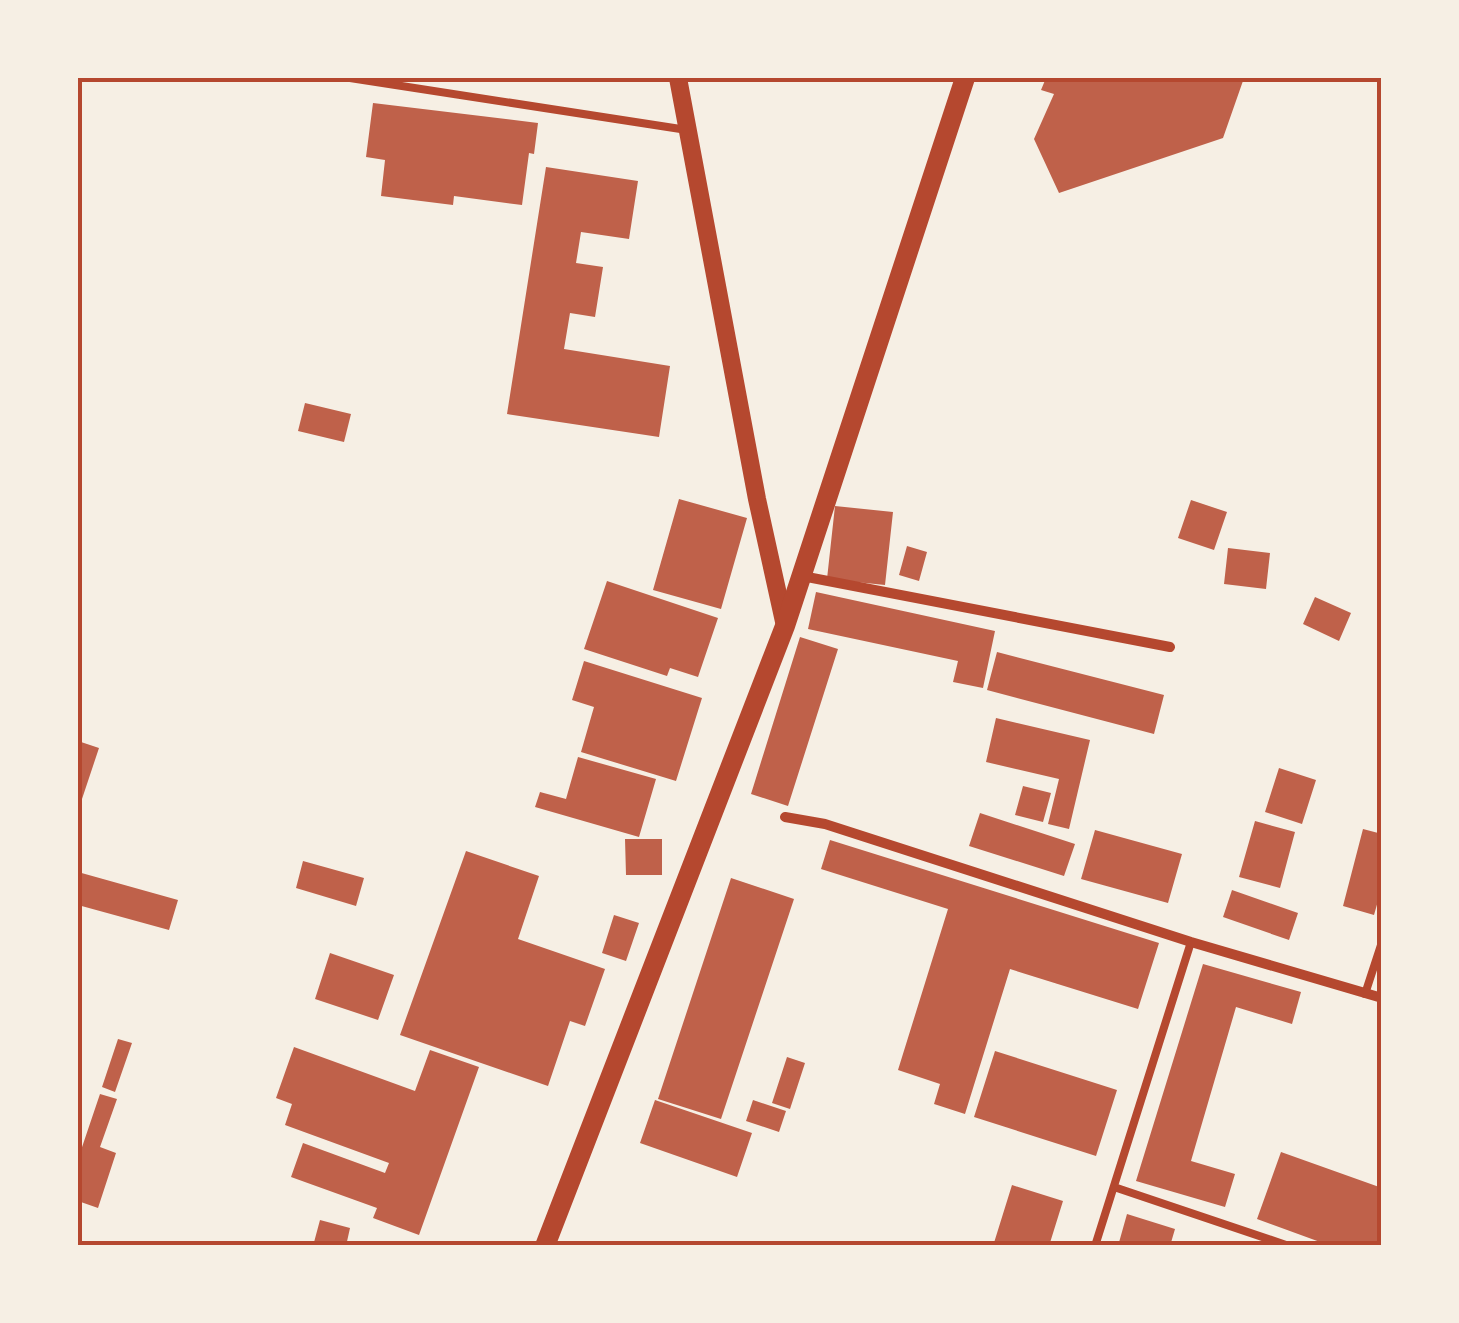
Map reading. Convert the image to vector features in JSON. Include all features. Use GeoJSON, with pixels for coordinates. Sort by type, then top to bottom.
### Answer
{"type":"FeatureCollection","features":[{"type":"Feature","properties":{"kind":"main road"},"geometry":{"type":"LineString","coordinates":[[545,1246],[785,626],[965,78]]}},
{"type":"Feature","properties":{"kind":"street"},"geometry":{"type":"LineString","coordinates":[[678,78],[757,499],[785,626]]}},
{"type":"Feature","properties":{"kind":"street"},"geometry":{"type":"LineString","coordinates":[[802,576],[1170,648]]}},
{"type":"Feature","properties":{"kind":"street"},"geometry":{"type":"LineString","coordinates":[[785,817],[825,824],[1191,942],[1382,998]]}},
{"type":"Feature","properties":{"kind":"lane"},"geometry":{"type":"LineString","coordinates":[[350,78],[687,130]]}},
{"type":"Feature","properties":{"kind":"lane"},"geometry":{"type":"LineString","coordinates":[[1095,1246],[1191,942]]}},
{"type":"Feature","properties":{"kind":"lane"},"geometry":{"type":"LineString","coordinates":[[1366,994],[1382,942]]}},
{"type":"Feature","properties":{"kind":"lane"},"geometry":{"type":"LineString","coordinates":[[1114,1187],[1288,1246]]}},
{"type":"Feature","properties":{"kind":"building"},"geometry":{"type":"Polygon","coordinates":[[[1046,78],[1244,78],[1223,138],[1059,193],[1034,139],[1054,94],[1041,90],[1046,78]]]}},
{"type":"Feature","properties":{"kind":"building"},"geometry":{"type":"Polygon","coordinates":[[[373,103],[538,123],[534,154],[529,153],[522,205],[454,196],[453,205],[381,196],[385,160],[366,157],[373,103]]]}},
{"type":"Feature","properties":{"kind":"building"},"geometry":{"type":"Polygon","coordinates":[[[546,167],[638,181],[629,239],[581,232],[576,263],[603,267],[595,317],[570,313],[564,349],[670,366],[659,437],[507,414],[546,167]]]}},
{"type":"Feature","properties":{"kind":"building"},"geometry":{"type":"Polygon","coordinates":[[[305,403],[351,414],[344,442],[298,431],[305,403]]]}},
{"type":"Feature","properties":{"kind":"building"},"geometry":{"type":"Polygon","coordinates":[[[679,499],[747,518],[721,609],[653,590],[679,499]]]}},
{"type":"Feature","properties":{"kind":"building"},"geometry":{"type":"Polygon","coordinates":[[[1191,500],[1227,512],[1214,550],[1178,538],[1191,500]]]}},
{"type":"Feature","properties":{"kind":"building"},"geometry":{"type":"Polygon","coordinates":[[[835,506],[893,512],[885,585],[827,579],[835,506]]]}},
{"type":"Feature","properties":{"kind":"building"},"geometry":{"type":"Polygon","coordinates":[[[907,546],[927,552],[919,581],[899,575],[907,546]]]}},
{"type":"Feature","properties":{"kind":"building"},"geometry":{"type":"Polygon","coordinates":[[[1228,548],[1270,553],[1266,589],[1224,584],[1228,548]]]}},
{"type":"Feature","properties":{"kind":"building"},"geometry":{"type":"Polygon","coordinates":[[[607,581],[718,618],[698,677],[670,668],[667,676],[584,649],[607,581]]]}},
{"type":"Feature","properties":{"kind":"building"},"geometry":{"type":"Polygon","coordinates":[[[816,592],[995,631],[983,688],[953,682],[958,661],[808,629],[816,592]]]}},
{"type":"Feature","properties":{"kind":"building"},"geometry":{"type":"Polygon","coordinates":[[[1315,597],[1351,613],[1339,641],[1303,624],[1315,597]]]}},
{"type":"Feature","properties":{"kind":"building"},"geometry":{"type":"Polygon","coordinates":[[[800,637],[838,649],[788,806],[751,794],[800,637]]]}},
{"type":"Feature","properties":{"kind":"building"},"geometry":{"type":"Polygon","coordinates":[[[997,652],[1164,695],[1154,734],[987,690],[997,652]]]}},
{"type":"Feature","properties":{"kind":"building"},"geometry":{"type":"Polygon","coordinates":[[[584,661],[702,698],[676,781],[581,752],[594,707],[572,700],[584,661]]]}},
{"type":"Feature","properties":{"kind":"building"},"geometry":{"type":"Polygon","coordinates":[[[996,718],[1090,740],[1069,829],[1048,824],[1059,779],[986,762],[996,718]]]}},
{"type":"Feature","properties":{"kind":"building"},"geometry":{"type":"Polygon","coordinates":[[[78,741],[99,748],[81,802],[78,801],[78,741]]]}},
{"type":"Feature","properties":{"kind":"building"},"geometry":{"type":"Polygon","coordinates":[[[578,757],[656,779],[639,837],[535,807],[540,792],[566,799],[578,757]]]}},
{"type":"Feature","properties":{"kind":"building"},"geometry":{"type":"Polygon","coordinates":[[[1279,768],[1316,780],[1302,824],[1265,812],[1279,768]]]}},
{"type":"Feature","properties":{"kind":"building"},"geometry":{"type":"Polygon","coordinates":[[[1023,786],[1051,793],[1043,822],[1015,815],[1023,786]]]}},
{"type":"Feature","properties":{"kind":"building"},"geometry":{"type":"Polygon","coordinates":[[[980,813],[1075,844],[1064,876],[969,846],[980,813]]]}},
{"type":"Feature","properties":{"kind":"building"},"geometry":{"type":"Polygon","coordinates":[[[1255,821],[1295,832],[1280,888],[1239,877],[1255,821]]]}},
{"type":"Feature","properties":{"kind":"building"},"geometry":{"type":"Polygon","coordinates":[[[1363,829],[1382,834],[1382,887],[1374,915],[1343,906],[1363,829]]]}},
{"type":"Feature","properties":{"kind":"building"},"geometry":{"type":"Polygon","coordinates":[[[1095,830],[1182,854],[1168,903],[1081,879],[1095,830]]]}},
{"type":"Feature","properties":{"kind":"building"},"geometry":{"type":"Polygon","coordinates":[[[625,839],[662,839],[662,875],[626,875],[625,839]]]}},
{"type":"Feature","properties":{"kind":"building"},"geometry":{"type":"Polygon","coordinates":[[[830,840],[1159,943],[1138,1009],[1010,969],[965,1114],[934,1104],[940,1084],[898,1070],[948,909],[821,869],[830,840]]]}},
{"type":"Feature","properties":{"kind":"building"},"geometry":{"type":"Polygon","coordinates":[[[466,851],[539,876],[518,939],[605,969],[585,1026],[570,1021],[548,1086],[400,1035],[466,851]]]}},
{"type":"Feature","properties":{"kind":"building"},"geometry":{"type":"Polygon","coordinates":[[[303,861],[364,878],[356,906],[296,888],[303,861]]]}},
{"type":"Feature","properties":{"kind":"building"},"geometry":{"type":"Polygon","coordinates":[[[78,872],[178,900],[169,930],[78,905],[78,872]]]}},
{"type":"Feature","properties":{"kind":"building"},"geometry":{"type":"Polygon","coordinates":[[[731,878],[794,899],[721,1119],[658,1099],[731,878]]]}},
{"type":"Feature","properties":{"kind":"building"},"geometry":{"type":"Polygon","coordinates":[[[1232,890],[1298,913],[1289,940],[1223,917],[1232,890]]]}},
{"type":"Feature","properties":{"kind":"building"},"geometry":{"type":"Polygon","coordinates":[[[614,915],[639,923],[626,961],[602,953],[614,915]]]}},
{"type":"Feature","properties":{"kind":"building"},"geometry":{"type":"Polygon","coordinates":[[[330,953],[394,975],[378,1020],[315,999],[330,953]]]}},
{"type":"Feature","properties":{"kind":"building"},"geometry":{"type":"Polygon","coordinates":[[[1203,964],[1301,992],[1292,1024],[1236,1007],[1191,1161],[1235,1174],[1225,1207],[1136,1181],[1203,964]]]}},
{"type":"Feature","properties":{"kind":"building"},"geometry":{"type":"Polygon","coordinates":[[[118,1039],[132,1043],[115,1092],[102,1087],[118,1039]]]}},
{"type":"Feature","properties":{"kind":"building"},"geometry":{"type":"Polygon","coordinates":[[[294,1047],[415,1091],[430,1050],[479,1067],[419,1235],[373,1218],[377,1208],[291,1177],[303,1143],[385,1173],[389,1163],[285,1125],[292,1104],[276,1098],[294,1047]]]}},
{"type":"Feature","properties":{"kind":"building"},"geometry":{"type":"Polygon","coordinates":[[[995,1051],[1117,1090],[1096,1156],[974,1117],[995,1051]]]}},
{"type":"Feature","properties":{"kind":"building"},"geometry":{"type":"Polygon","coordinates":[[[787,1057],[805,1063],[790,1109],[772,1103],[787,1057]]]}},
{"type":"Feature","properties":{"kind":"building"},"geometry":{"type":"Polygon","coordinates":[[[100,1094],[117,1099],[100,1147],[116,1153],[98,1208],[78,1201],[78,1159],[100,1094]]]}},
{"type":"Feature","properties":{"kind":"building"},"geometry":{"type":"Polygon","coordinates":[[[655,1100],[752,1133],[737,1177],[640,1143],[655,1100]]]}},
{"type":"Feature","properties":{"kind":"building"},"geometry":{"type":"Polygon","coordinates":[[[753,1100],[786,1111],[779,1132],[746,1121],[753,1100]]]}},
{"type":"Feature","properties":{"kind":"building"},"geometry":{"type":"Polygon","coordinates":[[[1281,1152],[1382,1188],[1382,1246],[1331,1246],[1257,1219],[1281,1152]]]}},
{"type":"Feature","properties":{"kind":"building"},"geometry":{"type":"Polygon","coordinates":[[[1012,1185],[1063,1201],[1049,1246],[993,1246],[1012,1185]]]}},
{"type":"Feature","properties":{"kind":"building"},"geometry":{"type":"Polygon","coordinates":[[[1127,1214],[1175,1229],[1170,1246],[1118,1246],[1127,1214]]]}},
{"type":"Feature","properties":{"kind":"building"},"geometry":{"type":"Polygon","coordinates":[[[320,1220],[350,1228],[346,1246],[313,1246],[320,1220]]]}}]}
